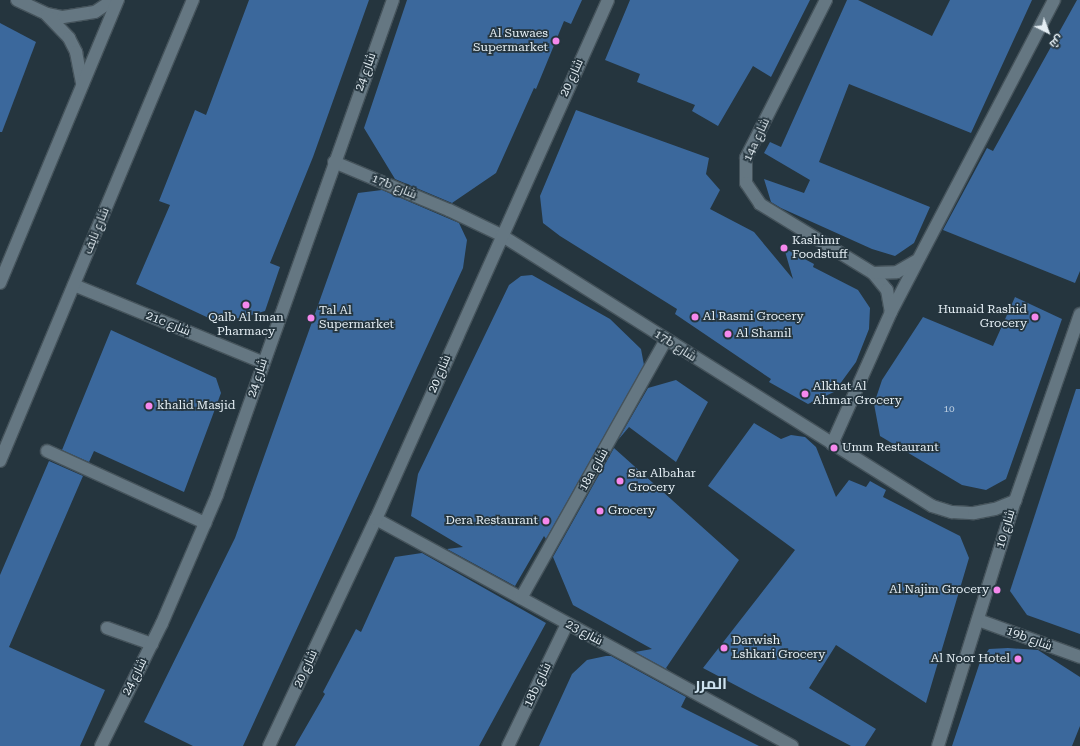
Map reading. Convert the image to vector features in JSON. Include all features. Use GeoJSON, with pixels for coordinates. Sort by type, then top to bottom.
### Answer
{"type":"FeatureCollection","features":[{"type":"Feature","properties":{"kind":"street"},"geometry":{"type":"LineString","coordinates":[[17,0],[47,14],[79,16],[95,12],[114,0]]}},
{"type":"Feature","properties":{"kind":"street"},"geometry":{"type":"LineString","coordinates":[[0,283],[118,0]]}},
{"type":"Feature","properties":{"kind":"street","name":"شارع 24"},"geometry":{"type":"LineString","coordinates":[[101,746],[152,644],[205,523],[392,0]]}},
{"type":"Feature","properties":{"kind":"street","name":"شارع 20"},"geometry":{"type":"LineString","coordinates":[[269,746],[376,520],[501,235],[608,0]]}},
{"type":"Feature","properties":{"kind":"street","name":"14a شارع"},"geometry":{"type":"LineString","coordinates":[[826,0],[746,158],[744,170],[746,184],[760,204],[873,272],[887,290],[891,312]]}},
{"type":"Feature","properties":{"kind":"street"},"geometry":{"type":"LineString","coordinates":[[832,444],[891,312],[1054,0]]}},
{"type":"Feature","properties":{"kind":"street","name":"شارع نايف"},"geometry":{"type":"LineString","coordinates":[[0,461],[191,2]]}},
{"type":"Feature","properties":{"kind":"street"},"geometry":{"type":"LineString","coordinates":[[47,14],[69,38],[76,52],[82,84]]}},
{"type":"Feature","properties":{"kind":"street","name":"17b شارع"},"geometry":{"type":"LineString","coordinates":[[334,162],[449,210],[501,235],[932,506],[952,512],[974,513],[995,510],[1015,501]]}},
{"type":"Feature","properties":{"kind":"street"},"geometry":{"type":"LineString","coordinates":[[873,272],[896,272],[918,260]]}},
{"type":"Feature","properties":{"kind":"street","name":"21c شارع"},"geometry":{"type":"LineString","coordinates":[[74,285],[262,362]]}},
{"type":"Feature","properties":{"kind":"street","name":"شارع 10"},"geometry":{"type":"LineString","coordinates":[[938,746],[1015,501],[1080,314]]}},
{"type":"Feature","properties":{"kind":"street","name":"18a شارع"},"geometry":{"type":"LineString","coordinates":[[521,598],[666,340]]}},
{"type":"Feature","properties":{"kind":"street"},"geometry":{"type":"LineString","coordinates":[[47,451],[205,523]]}},
{"type":"Feature","properties":{"kind":"street","name":"شارع 23"},"geometry":{"type":"LineString","coordinates":[[376,520],[792,746]]}},
{"type":"Feature","properties":{"kind":"street","name":"19b شارع"},"geometry":{"type":"LineString","coordinates":[[978,620],[1080,657]]}},
{"type":"Feature","properties":{"kind":"street","name":"18b شارع"},"geometry":{"type":"LineString","coordinates":[[508,746],[567,624]]}},
{"type":"Feature","properties":{"kind":"street"},"geometry":{"type":"LineString","coordinates":[[107,628],[152,644]]}},
{"type":"Feature","properties":{"kind":"building"},"geometry":{"type":"Polygon","coordinates":[[[249,0],[369,0],[313,157],[270,263],[280,267],[265,311],[242,318],[213,320],[136,284],[170,205],[159,201],[195,110],[206,115],[249,0]]]}},
{"type":"Feature","properties":{"kind":"building"},"geometry":{"type":"Polygon","coordinates":[[[407,0],[582,0],[571,24],[564,21],[536,89],[534,88],[496,173],[452,203],[395,179],[364,128],[407,0]]]}},
{"type":"Feature","properties":{"kind":"building"},"geometry":{"type":"Polygon","coordinates":[[[630,0],[810,0],[771,77],[753,66],[718,126],[692,111],[695,105],[637,82],[640,74],[605,60],[630,0]]]}},
{"type":"Feature","properties":{"kind":"building"},"geometry":{"type":"Polygon","coordinates":[[[847,0],[858,0],[932,36],[950,0],[1032,0],[971,133],[849,84],[819,162],[930,207],[914,243],[895,256],[872,249],[781,208],[771,202],[764,179],[804,193],[810,180],[764,153],[770,142],[781,147],[847,0]]]}},
{"type":"Feature","properties":{"kind":"building"},"geometry":{"type":"Polygon","coordinates":[[[1077,0],[1080,0],[1080,271],[1075,283],[943,230],[987,148],[993,151],[1077,0]]]}},
{"type":"Feature","properties":{"kind":"building"},"geometry":{"type":"Polygon","coordinates":[[[0,23],[36,42],[2,132],[0,132],[0,23]]]}},
{"type":"Feature","properties":{"kind":"building"},"geometry":{"type":"Polygon","coordinates":[[[576,110],[709,158],[706,174],[720,190],[710,209],[754,232],[793,279],[784,248],[814,264],[813,267],[858,290],[870,308],[869,329],[856,362],[834,392],[808,404],[769,382],[771,379],[675,314],[677,309],[560,236],[543,223],[540,196],[576,110]]]}},
{"type":"Feature","properties":{"kind":"building"},"geometry":{"type":"Polygon","coordinates":[[[382,190],[459,223],[467,240],[463,268],[243,746],[193,746],[144,722],[235,538],[358,193],[382,190]]]}},
{"type":"Feature","properties":{"kind":"building"},"geometry":{"type":"Polygon","coordinates":[[[532,275],[610,319],[641,349],[644,365],[546,539],[544,536],[515,586],[447,549],[463,547],[411,516],[418,474],[509,285],[521,276],[532,275]]]}},
{"type":"Feature","properties":{"kind":"building"},"geometry":{"type":"Polygon","coordinates":[[[1015,297],[1062,319],[1006,479],[986,490],[962,485],[880,436],[874,404],[882,380],[923,317],[993,346],[1015,297]]]}},
{"type":"Feature","properties":{"kind":"building","name":"khalid Masjid"},"geometry":{"type":"Polygon","coordinates":[[[111,330],[216,378],[221,393],[184,492],[94,451],[89,462],[62,450],[111,330]]]}},
{"type":"Feature","properties":{"kind":"building"},"geometry":{"type":"Polygon","coordinates":[[[676,380],[708,402],[676,462],[629,427],[618,440],[648,388],[676,380]]]}},
{"type":"Feature","properties":{"kind":"building"},"geometry":{"type":"Polygon","coordinates":[[[1076,389],[1080,389],[1080,634],[1027,615],[1010,591],[1076,389]]]}},
{"type":"Feature","properties":{"kind":"building"},"geometry":{"type":"Polygon","coordinates":[[[754,423],[781,439],[791,435],[805,437],[816,447],[836,497],[849,480],[866,487],[870,481],[886,490],[883,497],[960,536],[969,558],[926,703],[836,645],[809,688],[876,729],[865,746],[851,746],[703,668],[795,550],[708,486],[754,423]]]}},
{"type":"Feature","properties":{"kind":"building"},"geometry":{"type":"Polygon","coordinates":[[[614,448],[739,560],[666,668],[668,670],[635,652],[652,649],[573,605],[553,557],[614,448]]]}},
{"type":"Feature","properties":{"kind":"building"},"geometry":{"type":"Polygon","coordinates":[[[49,461],[83,476],[9,647],[105,690],[80,746],[0,746],[0,575],[49,461]]]}},
{"type":"Feature","properties":{"kind":"building"},"geometry":{"type":"Polygon","coordinates":[[[422,553],[546,623],[479,746],[295,746],[325,694],[323,692],[356,629],[361,632],[395,557],[422,553]]]}},
{"type":"Feature","properties":{"kind":"building"},"geometry":{"type":"Polygon","coordinates":[[[1008,648],[1038,650],[1080,677],[1080,726],[1072,746],[952,746],[980,662],[989,649],[1008,648]]]}},
{"type":"Feature","properties":{"kind":"building"},"geometry":{"type":"Polygon","coordinates":[[[611,656],[686,697],[681,707],[759,746],[539,746],[572,674],[587,660],[611,656]]]}},
{"type":"Feature","properties":{"kind":"place","name":"Al Suwaes Supermarket"},"geometry":{"type":"Point","coordinates":[556,41]}},
{"type":"Feature","properties":{"kind":"place","name":"Kashimr Foodstuff"},"geometry":{"type":"Point","coordinates":[784,248]}},
{"type":"Feature","properties":{"kind":"place","name":"Qalb Al Iman Pharmacy"},"geometry":{"type":"Point","coordinates":[246,305]}},
{"type":"Feature","properties":{"kind":"place","name":"Al Rasmi Grocery"},"geometry":{"type":"Point","coordinates":[695,317]}},
{"type":"Feature","properties":{"kind":"place","name":"Humaid Rashid Grocery"},"geometry":{"type":"Point","coordinates":[1035,317]}},
{"type":"Feature","properties":{"kind":"place","name":"Tal Al Supermarket"},"geometry":{"type":"Point","coordinates":[311,318]}},
{"type":"Feature","properties":{"kind":"place","name":"Al Shamil"},"geometry":{"type":"Point","coordinates":[728,334]}},
{"type":"Feature","properties":{"kind":"place","name":"Alkhat Al Ahmar Grocery"},"geometry":{"type":"Point","coordinates":[805,394]}},
{"type":"Feature","properties":{"kind":"place","name":"khalid Masjid"},"geometry":{"type":"Point","coordinates":[149,406]}},
{"type":"Feature","properties":{"kind":"place","name":"Umm Restaurant"},"geometry":{"type":"Point","coordinates":[834,448]}},
{"type":"Feature","properties":{"kind":"place","name":"Sar Albahar Grocery"},"geometry":{"type":"Point","coordinates":[620,481]}},
{"type":"Feature","properties":{"kind":"place","name":"Grocery"},"geometry":{"type":"Point","coordinates":[600,511]}},
{"type":"Feature","properties":{"kind":"place","name":"Dera Restaurant"},"geometry":{"type":"Point","coordinates":[546,521]}},
{"type":"Feature","properties":{"kind":"place","name":"Al Najim Grocery"},"geometry":{"type":"Point","coordinates":[997,590]}},
{"type":"Feature","properties":{"kind":"place","name":"Darwish Lshkari Grocery"},"geometry":{"type":"Point","coordinates":[724,648]}},
{"type":"Feature","properties":{"kind":"place","name":"Al Noor Hotel"},"geometry":{"type":"Point","coordinates":[1018,659]}},
{"type":"Feature","properties":{"kind":"district","name":"المرر"},"geometry":{"type":"Point","coordinates":[711,684]}}]}
